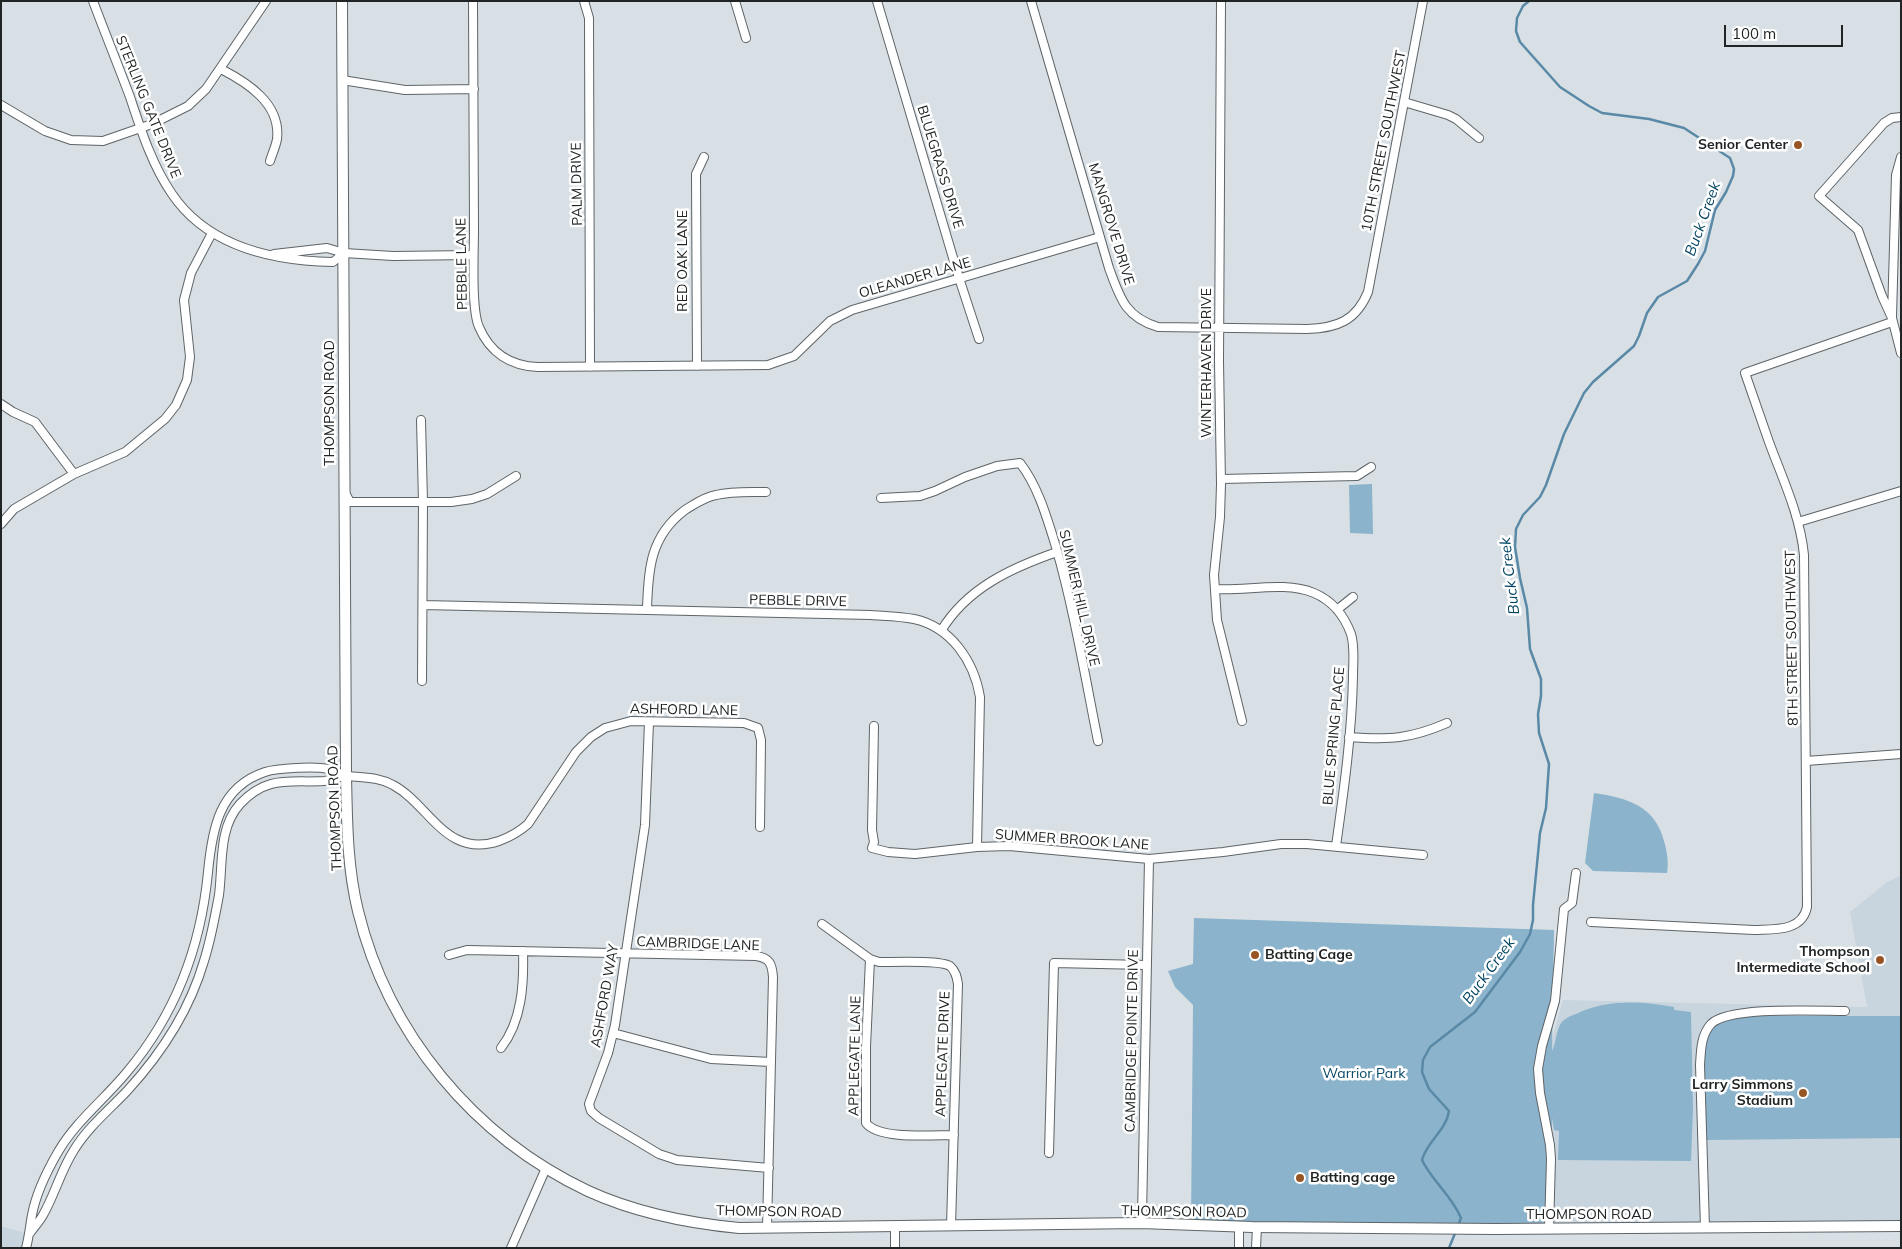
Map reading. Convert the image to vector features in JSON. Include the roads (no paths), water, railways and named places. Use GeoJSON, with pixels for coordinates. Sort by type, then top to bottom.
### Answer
{"type":"FeatureCollection","features":[{"type":"Feature","properties":{"kind":"street","name":"STERLING GATE DRIVE"},"geometry":{"type":"LineString","coordinates":[[94,1],[160,174],[172,195],[184,210],[212,233],[236,246],[300,262],[333,262],[344,253]]}},
{"type":"Feature","properties":{"kind":"street"},"geometry":{"type":"LineString","coordinates":[[1,105],[44,132],[70,140],[103,141],[141,128],[171,116],[188,106],[206,89],[266,1]]}},
{"type":"Feature","properties":{"kind":"street","name":"THOMPSON ROAD"},"geometry":{"type":"LineString","coordinates":[[342,1],[346,775],[350,871],[362,927],[386,991],[416,1044],[454,1092],[494,1130],[546,1168],[589,1191],[654,1214],[708,1225],[767,1228],[1140,1223],[1239,1227],[1496,1229],[1901,1226]]}},
{"type":"Feature","properties":{"kind":"street","name":"PEBBLE LANE"},"geometry":{"type":"LineString","coordinates":[[473,1],[474,255],[477,322],[486,341],[495,352],[511,362],[524,367],[751,365]]}},
{"type":"Feature","properties":{"kind":"street","name":"PALM DRIVE"},"geometry":{"type":"LineString","coordinates":[[584,1],[589,18],[590,367]]}},
{"type":"Feature","properties":{"kind":"street"},"geometry":{"type":"LineString","coordinates":[[735,1],[746,38]]}},
{"type":"Feature","properties":{"kind":"street","name":"BLUEGRASS DRIVE"},"geometry":{"type":"LineString","coordinates":[[877,1],[959,278],[979,339]]}},
{"type":"Feature","properties":{"kind":"street","name":"MANGROVE DRIVE"},"geometry":{"type":"LineString","coordinates":[[1031,1],[1100,237],[1118,294],[1128,310],[1138,318],[1158,327],[1307,329],[1336,326],[1354,315],[1366,296],[1369,285]]}},
{"type":"Feature","properties":{"kind":"street","name":"WINTERHAVEN DRIVE"},"geometry":{"type":"LineString","coordinates":[[1221,1],[1221,479],[1220,517],[1214,575],[1215,604],[1218,620],[1242,721]]}},
{"type":"Feature","properties":{"kind":"street","name":"10TH STREET SOUTHWEST"},"geometry":{"type":"LineString","coordinates":[[1369,285],[1423,1]]}},
{"type":"Feature","properties":{"kind":"street"},"geometry":{"type":"LineString","coordinates":[[221,69],[247,84],[261,97],[272,112],[277,137],[270,161]]}},
{"type":"Feature","properties":{"kind":"street"},"geometry":{"type":"LineString","coordinates":[[342,80],[405,90],[474,90]]}},
{"type":"Feature","properties":{"kind":"street"},"geometry":{"type":"LineString","coordinates":[[1404,102],[1448,115],[1456,119],[1479,138]]}},
{"type":"Feature","properties":{"kind":"street"},"geometry":{"type":"LineString","coordinates":[[1901,117],[1892,118],[1884,123],[1819,196],[1858,230],[1892,320],[1901,353]]}},
{"type":"Feature","properties":{"kind":"street","name":"RED OAK LANE"},"geometry":{"type":"LineString","coordinates":[[697,366],[695,181],[697,170],[704,157]]}},
{"type":"Feature","properties":{"kind":"street"},"geometry":{"type":"LineString","coordinates":[[1892,320],[1896,175],[1901,157]]}},
{"type":"Feature","properties":{"kind":"street"},"geometry":{"type":"LineString","coordinates":[[1,524],[14,510],[74,474],[125,452],[165,419],[176,405],[187,380],[190,357],[184,300],[191,273],[212,233]]}},
{"type":"Feature","properties":{"kind":"street","name":"OLEANDER LANE"},"geometry":{"type":"LineString","coordinates":[[751,365],[774,363],[794,356],[830,321],[852,310],[1100,237]]}},
{"type":"Feature","properties":{"kind":"street","name":"STERLING GATE DRIVE"},"geometry":{"type":"LineString","coordinates":[[270,255],[327,248],[344,253]]}},
{"type":"Feature","properties":{"kind":"street"},"geometry":{"type":"LineString","coordinates":[[344,253],[407,256],[474,255]]}},
{"type":"Feature","properties":{"kind":"street","name":"8TH STREET SOUTHWEST"},"geometry":{"type":"LineString","coordinates":[[1590,922],[1754,930],[1779,929],[1801,922],[1807,907],[1803,542],[1798,522],[1745,373],[1892,320]]}},
{"type":"Feature","properties":{"kind":"street"},"geometry":{"type":"LineString","coordinates":[[1,404],[35,422],[74,474]]}},
{"type":"Feature","properties":{"kind":"street"},"geometry":{"type":"LineString","coordinates":[[421,420],[423,502],[422,681]]}},
{"type":"Feature","properties":{"kind":"street","name":"SUMMER HILL DRIVE"},"geometry":{"type":"LineString","coordinates":[[880,498],[920,496],[990,468],[1020,463],[1028,474],[1042,507],[1057,552],[1074,623],[1098,741]]}},
{"type":"Feature","properties":{"kind":"street"},"geometry":{"type":"LineString","coordinates":[[1221,479],[1357,476],[1371,467]]}},
{"type":"Feature","properties":{"kind":"street"},"geometry":{"type":"LineString","coordinates":[[345,493],[350,502],[451,502],[478,498],[516,476]]}},
{"type":"Feature","properties":{"kind":"street"},"geometry":{"type":"LineString","coordinates":[[1798,522],[1901,491]]}},
{"type":"Feature","properties":{"kind":"street"},"geometry":{"type":"LineString","coordinates":[[647,610],[651,560],[661,536],[672,521],[692,505],[708,497],[734,492],[766,492]]}},
{"type":"Feature","properties":{"kind":"street"},"geometry":{"type":"LineString","coordinates":[[941,631],[960,605],[984,585],[1015,568],[1057,552]]}},
{"type":"Feature","properties":{"kind":"street","name":"BLUE SPRING PLACE"},"geometry":{"type":"LineString","coordinates":[[1216,590],[1299,589],[1313,593],[1326,600],[1338,610],[1349,629],[1353,646],[1352,696],[1336,846]]}},
{"type":"Feature","properties":{"kind":"street"},"geometry":{"type":"LineString","coordinates":[[1338,610],[1353,597]]}},
{"type":"Feature","properties":{"kind":"street","name":"PEBBLE DRIVE"},"geometry":{"type":"LineString","coordinates":[[422,605],[894,616],[926,622],[954,642],[966,656],[975,676],[980,697],[977,847]]}},
{"type":"Feature","properties":{"kind":"street","name":"ASHFORD LANE"},"geometry":{"type":"LineString","coordinates":[[346,775],[387,781],[396,786],[437,825],[456,839],[469,844],[492,843],[508,838],[528,824],[576,752],[591,736],[605,728],[623,722],[744,724],[758,728],[761,740],[760,827]]}},
{"type":"Feature","properties":{"kind":"street","name":"ASHFORD WAY"},"geometry":{"type":"LineString","coordinates":[[649,722],[645,825],[626,953],[613,1033],[608,1053],[590,1099],[590,1108],[593,1114],[659,1154],[677,1160],[769,1168]]}},
{"type":"Feature","properties":{"kind":"street"},"geometry":{"type":"LineString","coordinates":[[1349,736],[1378,739],[1405,738],[1447,723]]}},
{"type":"Feature","properties":{"kind":"street","name":"SUMMER BROOK LANE"},"geometry":{"type":"LineString","coordinates":[[874,726],[872,830],[874,842],[872,848],[888,852],[915,854],[977,847],[1022,847],[1149,859],[1281,844],[1336,846],[1423,855]]}},
{"type":"Feature","properties":{"kind":"street"},"geometry":{"type":"LineString","coordinates":[[1806,760],[1901,754]]}},
{"type":"Feature","properties":{"kind":"street"},"geometry":{"type":"LineString","coordinates":[[26,1248],[37,1198],[57,1154],[80,1121],[109,1092],[141,1054],[167,1013],[183,980],[195,946],[203,910],[212,833],[226,800],[244,783],[265,772],[287,769],[326,769],[346,775]]}},
{"type":"Feature","properties":{"kind":"street"},"geometry":{"type":"LineString","coordinates":[[29,1234],[43,1216],[74,1150],[85,1134],[139,1077],[171,1033],[187,1003],[204,962],[215,921],[224,838],[233,813],[255,791],[274,783],[284,780],[326,781],[346,775]]}},
{"type":"Feature","properties":{"kind":"street","name":"CAMBRIDGE POINTE DRIVE"},"geometry":{"type":"LineString","coordinates":[[1140,1223],[1142,1217],[1149,859]]}},
{"type":"Feature","properties":{"kind":"street"},"geometry":{"type":"LineString","coordinates":[[1549,1229],[1551,1158],[1538,1070],[1542,1046],[1555,1001],[1564,909],[1572,903],[1576,872]]}},
{"type":"Feature","properties":{"kind":"street"},"geometry":{"type":"LineString","coordinates":[[822,924],[870,959]]}},
{"type":"Feature","properties":{"kind":"street","name":"CAMBRIDGE LANE"},"geometry":{"type":"LineString","coordinates":[[449,955],[467,950],[764,957],[772,965],[767,1228]]}},
{"type":"Feature","properties":{"kind":"street"},"geometry":{"type":"LineString","coordinates":[[501,1048],[510,1037],[521,1000],[523,951]]}},
{"type":"Feature","properties":{"kind":"street","name":"APPLEGATE LANE"},"geometry":{"type":"LineString","coordinates":[[870,959],[866,1047],[866,1123],[875,1131],[887,1134],[954,1135]]}},
{"type":"Feature","properties":{"kind":"street","name":"APPLEGATE DRIVE"},"geometry":{"type":"LineString","coordinates":[[870,959],[878,962],[937,963],[948,965],[955,973],[958,984],[952,1222],[950,1226]]}},
{"type":"Feature","properties":{"kind":"street"},"geometry":{"type":"LineString","coordinates":[[1049,1153],[1054,963],[1146,965]]}},
{"type":"Feature","properties":{"kind":"street"},"geometry":{"type":"LineString","coordinates":[[1705,1228],[1700,1065],[1702,1043],[1708,1029],[1722,1018],[1745,1013],[1845,1011]]}},
{"type":"Feature","properties":{"kind":"street"},"geometry":{"type":"LineString","coordinates":[[613,1033],[710,1059],[771,1062]]}},
{"type":"Feature","properties":{"kind":"street"},"geometry":{"type":"LineString","coordinates":[[511,1248],[546,1168]]}},
{"type":"Feature","properties":{"kind":"street"},"geometry":{"type":"LineString","coordinates":[[895,1226],[895,1248]]}},
{"type":"Feature","properties":{"kind":"street"},"geometry":{"type":"LineString","coordinates":[[1239,1227],[1239,1248]]}},
{"type":"Feature","properties":{"kind":"street"},"geometry":{"type":"LineString","coordinates":[[1256,1248],[1257,1227]]}},
{"type":"Feature","properties":{"kind":"waterway","name":"Buck Creek"},"geometry":{"type":"LineString","coordinates":[[1458,1226],[1461,1218],[1457,1210],[1422,1160],[1424,1153],[1444,1124],[1449,1111],[1429,1089],[1422,1072],[1423,1060],[1430,1047],[1475,1012],[1520,952],[1530,934],[1533,920],[1540,833],[1546,808],[1549,764],[1539,733],[1538,714],[1541,679],[1530,649],[1527,608],[1515,547],[1516,529],[1523,515],[1540,497],[1564,434],[1584,393],[1593,382],[1634,346],[1647,313],[1658,297],[1687,281],[1698,264],[1705,251],[1715,210],[1726,192],[1734,169],[1730,158],[1684,128],[1649,119],[1602,113],[1560,87],[1520,42],[1516,31],[1517,18],[1523,6],[1529,1]]}},
{"type":"Feature","properties":{"kind":"waterway","name":"Buck Creek"},"geometry":{"type":"LineString","coordinates":[[1449,1248],[1456,1231]]}},
{"type":"Feature","properties":{"kind":"place","name":"Senior Center"},"geometry":{"type":"Point","coordinates":[1798,145]}},
{"type":"Feature","properties":{"kind":"place","name":"Batting Cage"},"geometry":{"type":"Point","coordinates":[1255,955]}},
{"type":"Feature","properties":{"kind":"place","name":"Thompson Intermediate School"},"geometry":{"type":"Point","coordinates":[1880,960]}},
{"type":"Feature","properties":{"kind":"place","name":"Larry Simmons Stadium"},"geometry":{"type":"Point","coordinates":[1803,1093]}},
{"type":"Feature","properties":{"kind":"place","name":"Batting cage"},"geometry":{"type":"Point","coordinates":[1300,1178]}},
{"type":"Feature","properties":{"kind":"park label","name":"Warrior Park"},"geometry":{"type":"Point","coordinates":[1364,1074]}}]}
